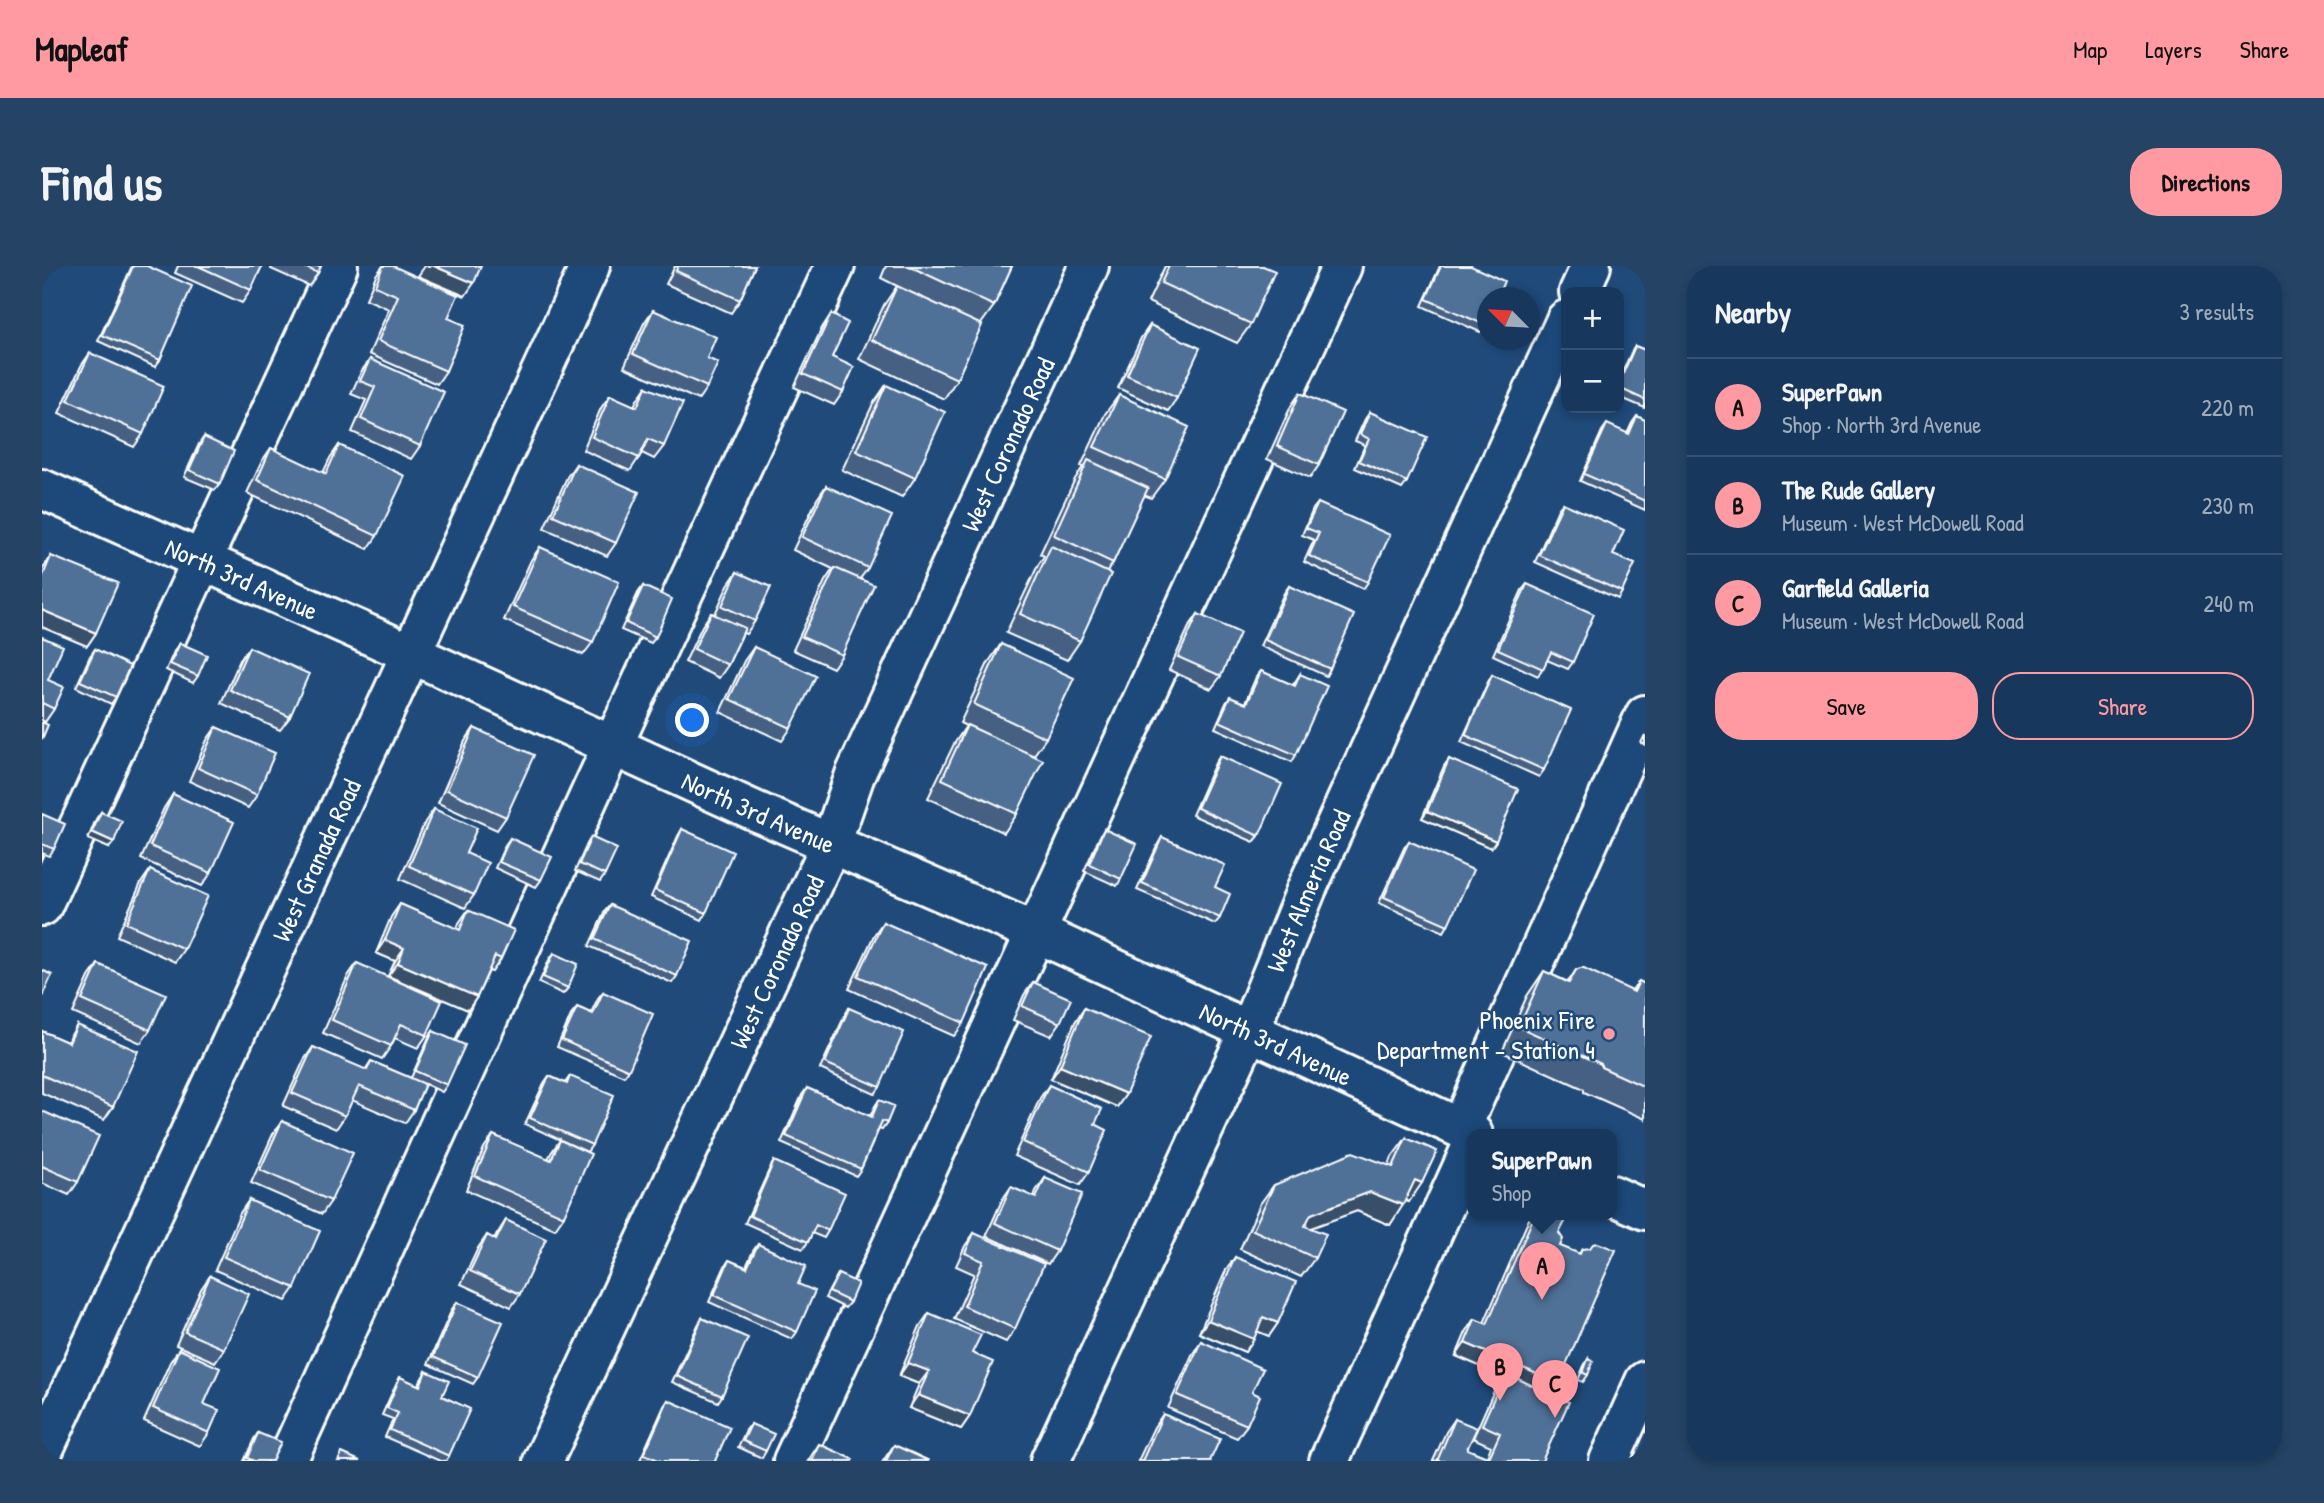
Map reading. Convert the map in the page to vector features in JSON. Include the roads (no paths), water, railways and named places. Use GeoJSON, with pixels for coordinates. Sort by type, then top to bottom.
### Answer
{"type":"FeatureCollection","features":[{"type":"Feature","properties":{"kind":"street"},"geometry":{"type":"LineString","coordinates":[[42,906],[338,266]]}},
{"type":"Feature","properties":{"kind":"street","name":"West Granada Road"},"geometry":{"type":"LineString","coordinates":[[48,1454],[590,266]]}},
{"type":"Feature","properties":{"kind":"street"},"geometry":{"type":"LineString","coordinates":[[288,1461],[612,747],[835,266]]}},
{"type":"Feature","properties":{"kind":"street","name":"West Coronado Road"},"geometry":{"type":"LineString","coordinates":[[543,1461],[831,844],[855,775],[1089,266]]}},
{"type":"Feature","properties":{"kind":"street"},"geometry":{"type":"LineString","coordinates":[[793,1461],[1342,266]]}},
{"type":"Feature","properties":{"kind":"street"},"geometry":{"type":"LineString","coordinates":[[1581,287],[1591,266]]}},
{"type":"Feature","properties":{"kind":"street","name":"West Almeria Road"},"geometry":{"type":"LineString","coordinates":[[1050,1461],[1249,1031],[1307,888],[1561,331]]}},
{"type":"Feature","properties":{"kind":"street","name":"North 3rd Avenue"},"geometry":{"type":"LineString","coordinates":[[42,489],[412,654],[612,747],[1037,933],[1467,1135]]}},
{"type":"Feature","properties":{"kind":"street"},"geometry":{"type":"LineString","coordinates":[[1472,1129],[1645,715]]}},
{"type":"Feature","properties":{"kind":"street"},"geometry":{"type":"LineString","coordinates":[[1329,1461],[1467,1141]]}},
{"type":"Feature","properties":{"kind":"street"},"geometry":{"type":"LineString","coordinates":[[1617,1197],[1645,1210]]}},
{"type":"Feature","properties":{"kind":"street"},"geometry":{"type":"LineString","coordinates":[[1609,1461],[1645,1381]]}},
{"type":"Feature","properties":{"kind":"place","name":"Phoenix Fire Department - Station 4"},"geometry":{"type":"Point","coordinates":[1609,1034]}},
{"type":"Feature","properties":{"kind":"place","name":"SuperPawn"},"geometry":{"type":"Point","coordinates":[1542,1300]}},
{"type":"Feature","properties":{"kind":"place","name":"The Rude Gallery"},"geometry":{"type":"Point","coordinates":[1500,1401]}},
{"type":"Feature","properties":{"kind":"place","name":"Garfield Galleria"},"geometry":{"type":"Point","coordinates":[1555,1418]}}]}
